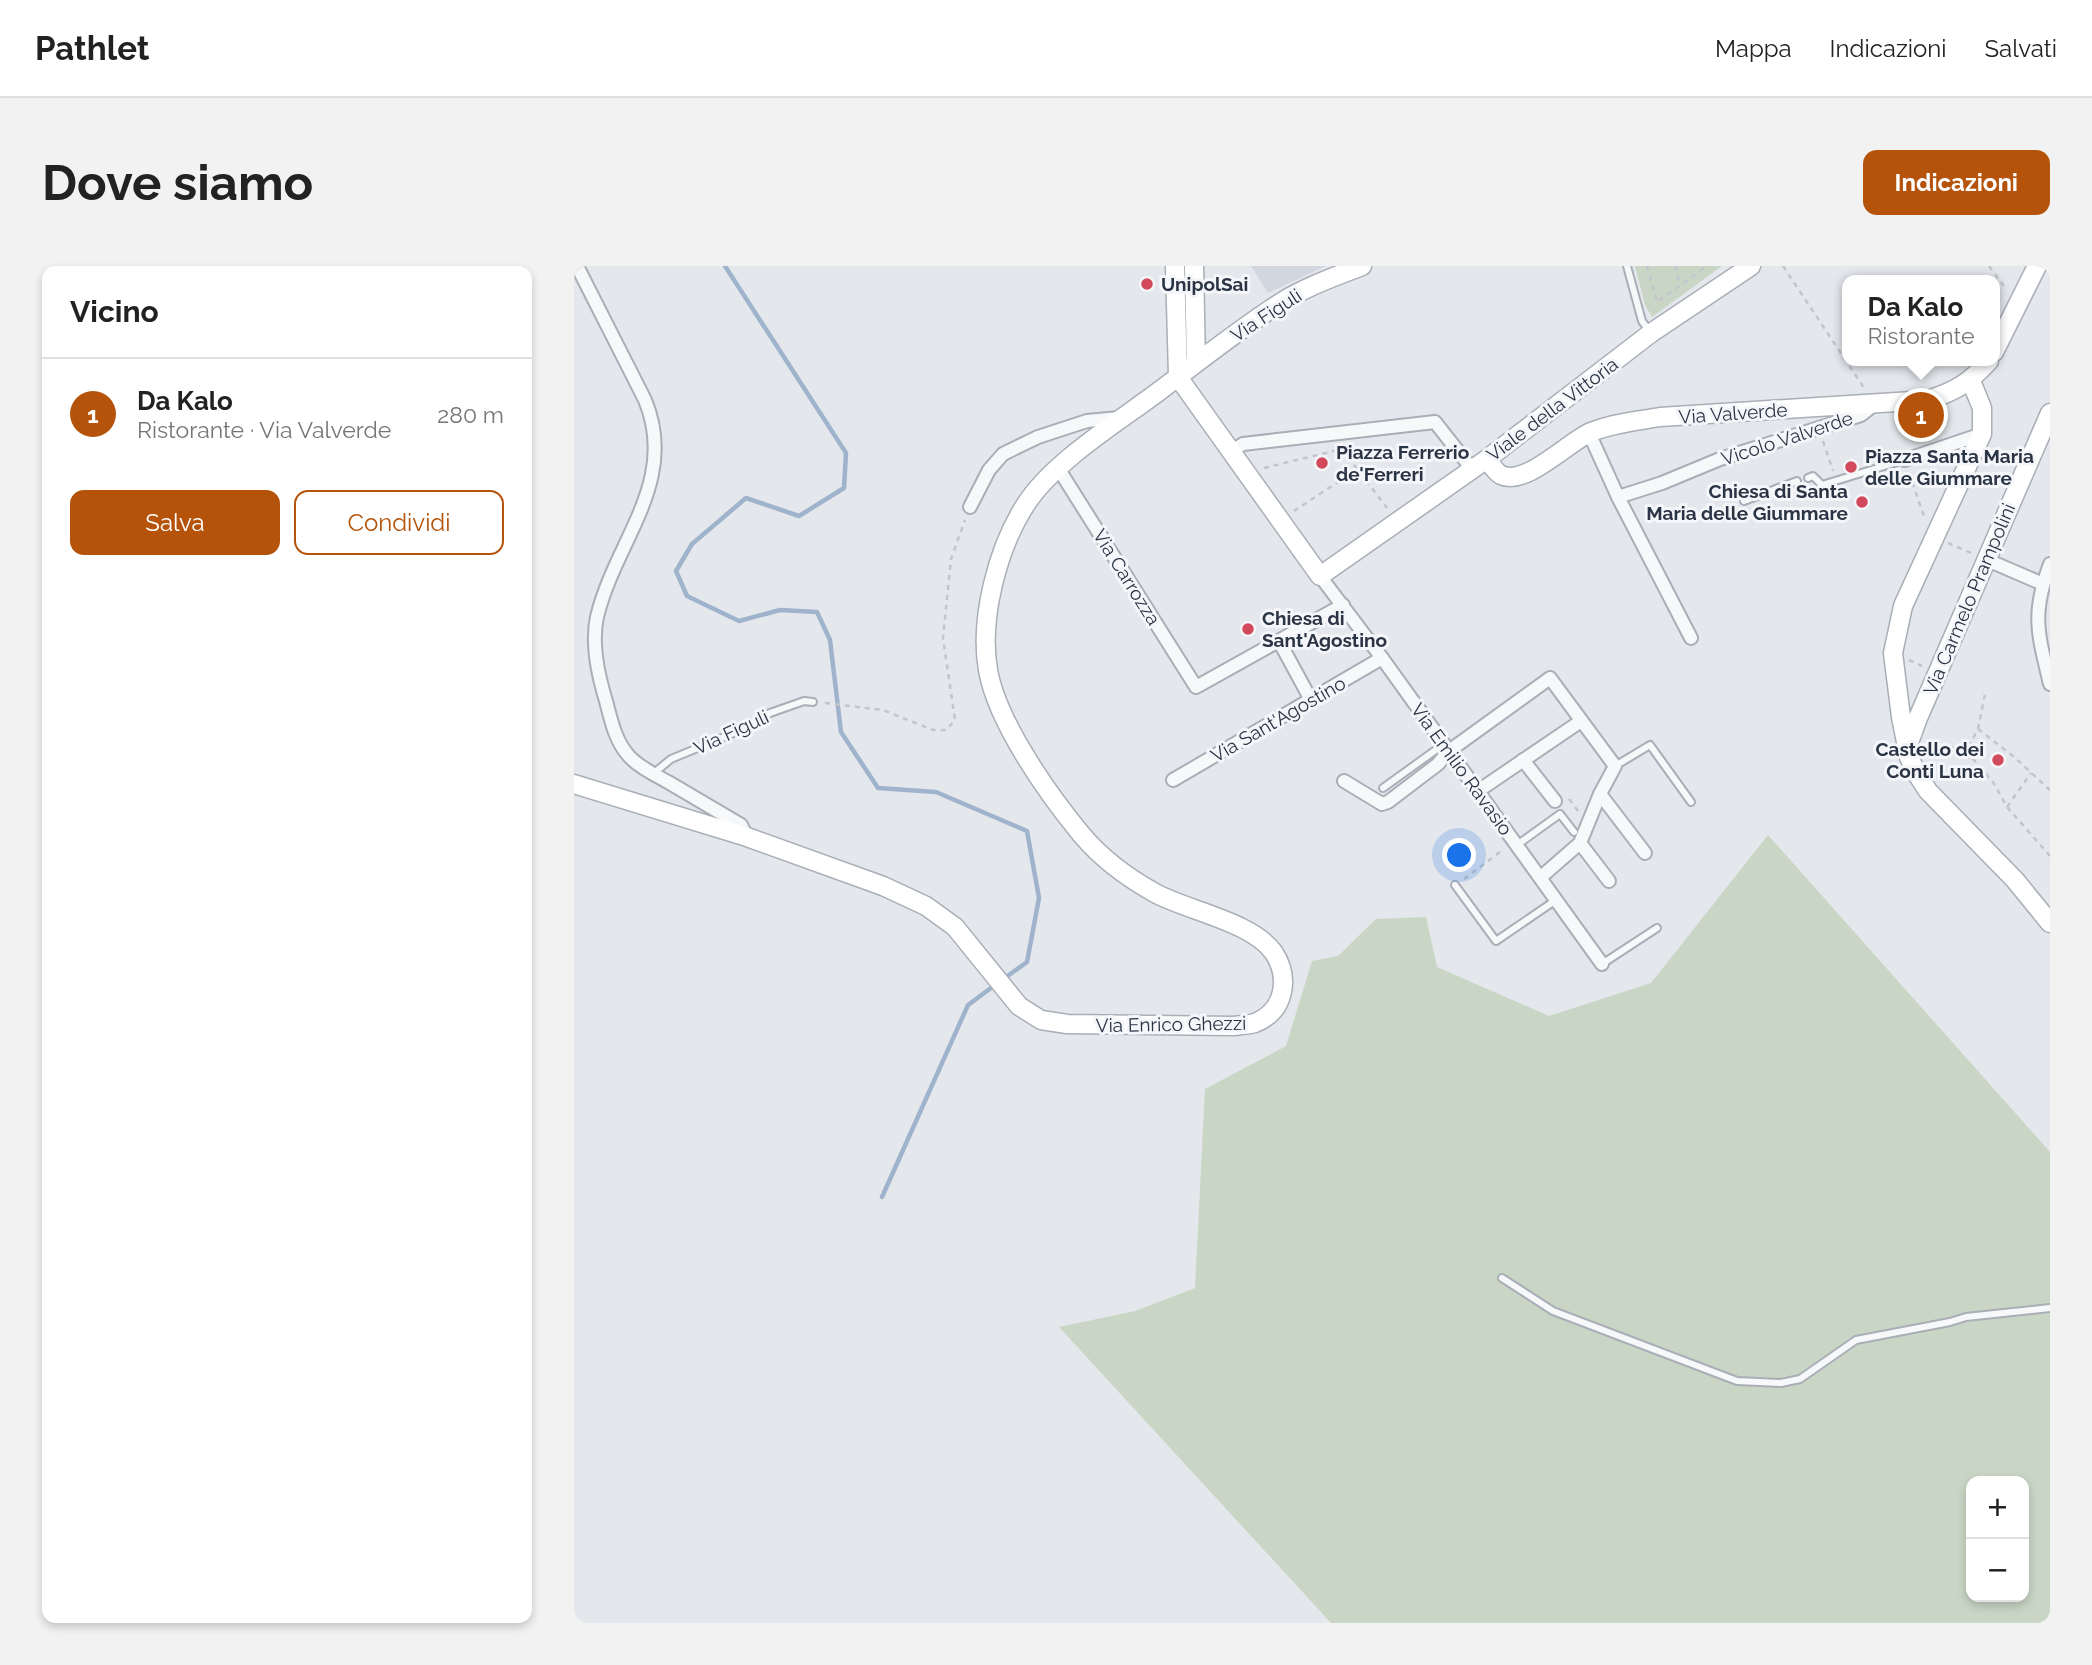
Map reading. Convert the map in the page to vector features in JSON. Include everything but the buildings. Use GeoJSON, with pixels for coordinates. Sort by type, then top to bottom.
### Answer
{"type":"FeatureCollection","features":[{"type":"Feature","properties":{"kind":"street"},"geometry":{"type":"LineString","coordinates":[[577,266],[645,400],[654,428],[656,456],[651,484],[603,597],[596,620],[595,635],[601,684],[616,737],[629,757],[741,825],[747,837]]}},
{"type":"Feature","properties":{"kind":"street"},"geometry":{"type":"LineString","coordinates":[[1175,266],[1178,377],[1320,576]]}},
{"type":"Feature","properties":{"kind":"street"},"geometry":{"type":"LineString","coordinates":[[1194,266],[1196,362]]}},
{"type":"Feature","properties":{"kind":"street","name":"Via Figuli"},"geometry":{"type":"LineString","coordinates":[[1178,377],[1282,301],[1362,266]]}},
{"type":"Feature","properties":{"kind":"street","name":"Viale della Vittoria"},"geometry":{"type":"LineString","coordinates":[[1320,576],[1480,464],[1651,333],[1751,266]]}},
{"type":"Feature","properties":{"kind":"street"},"geometry":{"type":"LineString","coordinates":[[2000,340],[2036,266]]}},
{"type":"Feature","properties":{"kind":"street","name":"Via Valverde"},"geometry":{"type":"LineString","coordinates":[[1480,464],[1504,477],[1520,477],[1589,433],[1609,426],[1660,418],[1928,400],[1956,390],[1971,381],[1984,366]]}},
{"type":"Feature","properties":{"kind":"street","name":"Via Enrico Ghezzi"},"geometry":{"type":"LineString","coordinates":[[574,784],[747,837],[883,886],[926,906],[955,927],[1019,1006],[1041,1020],[1067,1024],[1233,1026],[1254,1023],[1270,1013],[1282,996],[1284,974],[1273,951],[1245,930],[1157,894],[1122,873],[1092,845],[1033,767],[1001,711],[988,670],[987,624],[993,586],[1011,532],[1027,502],[1058,468],[1178,377]]}},
{"type":"Feature","properties":{"kind":"street"},"geometry":{"type":"LineString","coordinates":[[1971,381],[1982,408],[1982,434],[1903,606],[1893,653],[1901,717],[1917,774],[1928,791],[2015,880],[2050,923]]}},
{"type":"Feature","properties":{"kind":"street","name":"Vicolo Valverde"},"geometry":{"type":"LineString","coordinates":[[1618,497],[1720,459],[1851,419],[1875,404]]}},
{"type":"Feature","properties":{"kind":"street","name":"Via Carmelo Prampolini"},"geometry":{"type":"LineString","coordinates":[[1908,748],[1985,559],[2050,413]]}},
{"type":"Feature","properties":{"kind":"street"},"geometry":{"type":"LineString","coordinates":[[970,507],[989,470],[1003,454],[1038,437],[1087,421],[1122,418]]}},
{"type":"Feature","properties":{"kind":"street"},"geometry":{"type":"LineString","coordinates":[[1230,452],[1243,444],[1435,422],[1480,464]]}},
{"type":"Feature","properties":{"kind":"street"},"geometry":{"type":"LineString","coordinates":[[1589,433],[1618,497],[1691,638]]}},
{"type":"Feature","properties":{"kind":"street"},"geometry":{"type":"LineString","coordinates":[[1905,460],[1982,434]]}},
{"type":"Feature","properties":{"kind":"street","name":"Via Carrozza"},"geometry":{"type":"LineString","coordinates":[[1058,468],[1196,687],[1279,641]]}},
{"type":"Feature","properties":{"kind":"street"},"geometry":{"type":"LineString","coordinates":[[1985,559],[2043,584]]}},
{"type":"Feature","properties":{"kind":"street"},"geometry":{"type":"LineString","coordinates":[[2050,564],[2038,599],[2037,620],[2050,684]]}},
{"type":"Feature","properties":{"kind":"street","name":"Via Emilio Ravasio"},"geometry":{"type":"LineString","coordinates":[[1320,576],[1602,964]]}},
{"type":"Feature","properties":{"kind":"street"},"geometry":{"type":"LineString","coordinates":[[1311,699],[1279,641],[1343,605]]}},
{"type":"Feature","properties":{"kind":"street","name":"Via Sant'Agostino"},"geometry":{"type":"LineString","coordinates":[[1173,779],[1382,658]]}},
{"type":"Feature","properties":{"kind":"street"},"geometry":{"type":"LineString","coordinates":[[1344,781],[1382,804],[1388,802],[1438,764],[1447,748],[1550,678],[1615,766],[1600,794],[1589,824],[1541,877]]}},
{"type":"Feature","properties":{"kind":"street"},"geometry":{"type":"LineString","coordinates":[[1478,791],[1581,721]]}},
{"type":"Feature","properties":{"kind":"street"},"geometry":{"type":"LineString","coordinates":[[1523,760],[1555,801]]}},
{"type":"Feature","properties":{"kind":"street"},"geometry":{"type":"LineString","coordinates":[[1600,794],[1645,853]]}},
{"type":"Feature","properties":{"kind":"street"},"geometry":{"type":"LineString","coordinates":[[1577,838],[1609,881]]}},
{"type":"Feature","properties":{"kind":"lane"},"geometry":{"type":"LineString","coordinates":[[1627,266],[1642,321],[1651,333]]}},
{"type":"Feature","properties":{"kind":"lane"},"geometry":{"type":"LineString","coordinates":[[1808,478],[1813,477],[1822,485],[1905,460]]}},
{"type":"Feature","properties":{"kind":"lane"},"geometry":{"type":"LineString","coordinates":[[1744,501],[1797,481]]}},
{"type":"Feature","properties":{"kind":"lane","name":"Via Figuli"},"geometry":{"type":"LineString","coordinates":[[653,774],[671,759],[729,735],[770,713],[804,701],[813,702]]}},
{"type":"Feature","properties":{"kind":"lane"},"geometry":{"type":"LineString","coordinates":[[1615,766],[1650,745],[1691,802]]}},
{"type":"Feature","properties":{"kind":"lane"},"geometry":{"type":"LineString","coordinates":[[1383,788],[1447,748]]}},
{"type":"Feature","properties":{"kind":"lane"},"geometry":{"type":"LineString","coordinates":[[1517,845],[1560,814],[1577,838]]}},
{"type":"Feature","properties":{"kind":"lane"},"geometry":{"type":"LineString","coordinates":[[1455,886],[1496,942],[1556,900]]}},
{"type":"Feature","properties":{"kind":"lane"},"geometry":{"type":"LineString","coordinates":[[1602,964],[1657,928]]}},
{"type":"Feature","properties":{"kind":"lane"},"geometry":{"type":"LineString","coordinates":[[1502,1278],[1553,1311],[1737,1381],[1781,1383],[1800,1379],[1856,1340],[1966,1317],[2050,1308]]}},
{"type":"Feature","properties":{"kind":"path"},"geometry":{"type":"LineString","coordinates":[[1647,266],[1657,302],[1707,266]]}},
{"type":"Feature","properties":{"kind":"path"},"geometry":{"type":"LineString","coordinates":[[1675,266],[1680,285]]}},
{"type":"Feature","properties":{"kind":"path"},"geometry":{"type":"LineString","coordinates":[[1783,266],[1842,354]]}},
{"type":"Feature","properties":{"kind":"path"},"geometry":{"type":"LineString","coordinates":[[2000,280],[2018,304]]}},
{"type":"Feature","properties":{"kind":"path"},"geometry":{"type":"LineString","coordinates":[[1850,366],[1875,404]]}},
{"type":"Feature","properties":{"kind":"path"},"geometry":{"type":"LineString","coordinates":[[1822,438],[1837,481]]}},
{"type":"Feature","properties":{"kind":"path"},"geometry":{"type":"LineString","coordinates":[[1248,477],[1261,469],[1342,449],[1359,468],[1397,522]]}},
{"type":"Feature","properties":{"kind":"path"},"geometry":{"type":"LineString","coordinates":[[1905,460],[1927,525],[1935,537],[1985,559]]}},
{"type":"Feature","properties":{"kind":"path"},"geometry":{"type":"LineString","coordinates":[[1280,520],[1359,468]]}},
{"type":"Feature","properties":{"kind":"path"},"geometry":{"type":"LineString","coordinates":[[813,702],[883,710],[933,730],[946,730],[955,720],[943,638],[951,559],[970,507]]}},
{"type":"Feature","properties":{"kind":"path"},"geometry":{"type":"LineString","coordinates":[[1893,653],[1938,674]]}},
{"type":"Feature","properties":{"kind":"path"},"geometry":{"type":"LineString","coordinates":[[1986,694],[1978,729],[1966,751],[1993,782],[2007,807],[2050,856]]}},
{"type":"Feature","properties":{"kind":"path"},"geometry":{"type":"LineString","coordinates":[[1978,729],[2050,790]]}},
{"type":"Feature","properties":{"kind":"path"},"geometry":{"type":"LineString","coordinates":[[1952,747],[1964,758],[1972,757]]}},
{"type":"Feature","properties":{"kind":"path"},"geometry":{"type":"LineString","coordinates":[[2007,807],[2032,772]]}},
{"type":"Feature","properties":{"kind":"path"},"geometry":{"type":"LineString","coordinates":[[1555,801],[1567,796],[1589,824]]}},
{"type":"Feature","properties":{"kind":"path"},"geometry":{"type":"LineString","coordinates":[[1455,886],[1496,855]]}},
{"type":"Feature","properties":{"kind":"shaded area"},"geometry":{"type":"Polygon","coordinates":[[[1251,266],[1326,266],[1268,293],[1251,266]]]}},
{"type":"Feature","properties":{"kind":"green space"},"geometry":{"type":"Polygon","coordinates":[[[1635,266],[1722,266],[1652,317],[1645,305],[1635,266]]]}},
{"type":"Feature","properties":{"kind":"green space"},"geometry":{"type":"Polygon","coordinates":[[[1768,835],[2050,1152],[2050,1623],[1331,1623],[1059,1327],[1135,1311],[1195,1288],[1205,1089],[1286,1046],[1312,961],[1338,956],[1376,919],[1426,917],[1437,967],[1549,1016],[1651,983],[1768,835]]]}},
{"type":"Feature","properties":{"kind":"waterway"},"geometry":{"type":"LineString","coordinates":[[725,266],[846,453],[844,488],[799,516],[746,498],[692,544],[676,571],[687,596],[739,621],[780,610],[817,612],[830,640],[841,732],[878,788],[936,792],[1027,831],[1039,898],[1027,962],[1002,980]]}},
{"type":"Feature","properties":{"kind":"waterway"},"geometry":{"type":"LineString","coordinates":[[882,1197],[968,1005],[995,985]]}},
{"type":"Feature","properties":{"kind":"place","name":"UnipolSai"},"geometry":{"type":"Point","coordinates":[1147,284]}},
{"type":"Feature","properties":{"kind":"place","name":"Da Kalo"},"geometry":{"type":"Point","coordinates":[1921,415]}},
{"type":"Feature","properties":{"kind":"place","name":"Piazza Ferrerio de'Ferreri"},"geometry":{"type":"Point","coordinates":[1322,463]}},
{"type":"Feature","properties":{"kind":"place","name":"Piazza Santa Maria delle Giummare"},"geometry":{"type":"Point","coordinates":[1851,467]}},
{"type":"Feature","properties":{"kind":"place","name":"Chiesa di Santa Maria delle Giummare"},"geometry":{"type":"Point","coordinates":[1862,502]}},
{"type":"Feature","properties":{"kind":"place","name":"Chiesa di Sant'Agostino"},"geometry":{"type":"Point","coordinates":[1248,629]}},
{"type":"Feature","properties":{"kind":"place","name":"Castello dei Conti Luna"},"geometry":{"type":"Point","coordinates":[1998,760]}}]}
